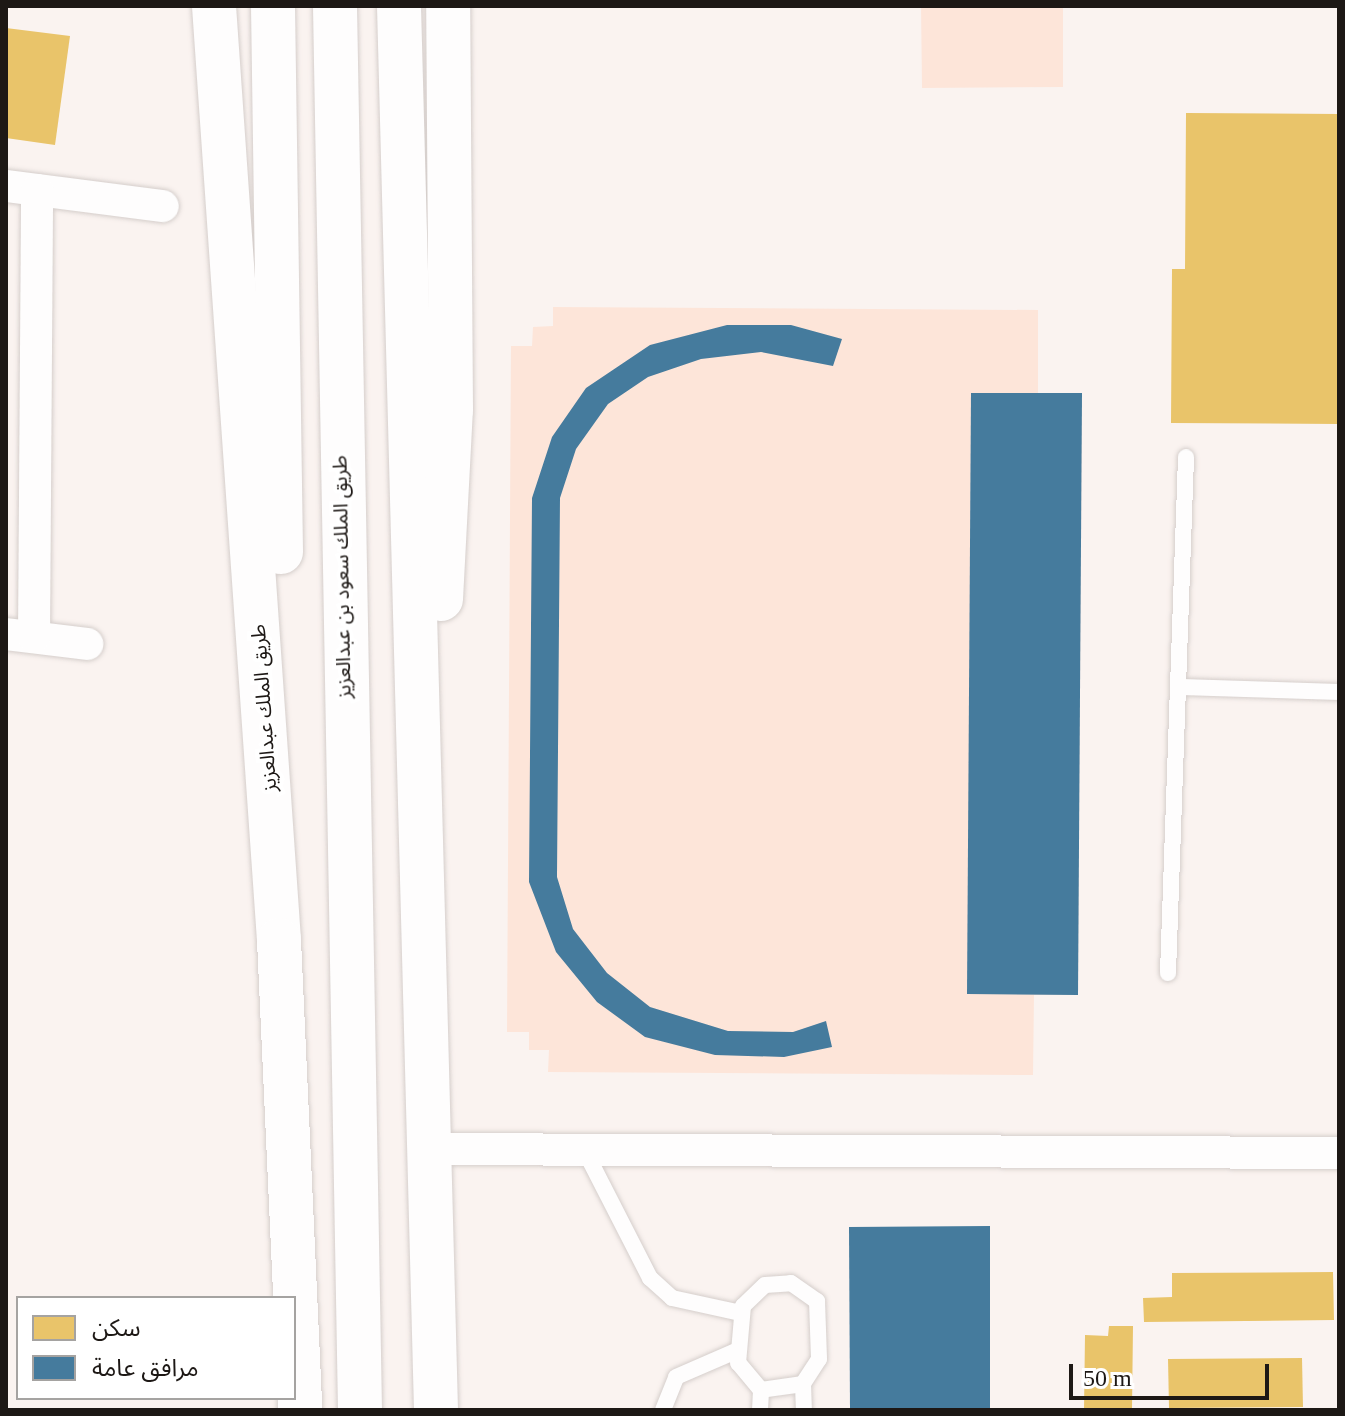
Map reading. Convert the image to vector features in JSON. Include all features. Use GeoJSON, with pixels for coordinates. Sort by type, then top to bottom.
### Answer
{"type":"FeatureCollection","features":[{"type":"Feature","properties":{"kind":"main road","name":"طريق الملك عبدالعزيز"},"geometry":{"type":"LineString","coordinates":[[214,6],[279,940],[295,1296]]}},
{"type":"Feature","properties":{"kind":"main road"},"geometry":{"type":"LineString","coordinates":[[273,6],[279,940]]}},
{"type":"Feature","properties":{"kind":"main road","name":"طريق الملك سعود بن عبدالعزيز"},"geometry":{"type":"LineString","coordinates":[[335,6],[351,1149],[360,1410]]}},
{"type":"Feature","properties":{"kind":"main road"},"geometry":{"type":"LineString","coordinates":[[399,6],[436,1410]]}},
{"type":"Feature","properties":{"kind":"main road"},"geometry":{"type":"LineString","coordinates":[[424,880],[451,410],[448,6]]}},
{"type":"Feature","properties":{"kind":"main road","name":"طريق الملك عبدالعزيز"},"geometry":{"type":"LineString","coordinates":[[296,1320],[300,1410]]}},
{"type":"Feature","properties":{"kind":"street"},"geometry":{"type":"LineString","coordinates":[[87,644],[20,636],[22,188],[163,206]]}},
{"type":"Feature","properties":{"kind":"street"},"geometry":{"type":"LineString","coordinates":[[427,1149],[1339,1153]]}},
{"type":"Feature","properties":{"kind":"lane"},"geometry":{"type":"LineString","coordinates":[[1168,973],[1182,687],[1186,457]]}},
{"type":"Feature","properties":{"kind":"lane"},"geometry":{"type":"LineString","coordinates":[[1182,687],[1339,692]]}},
{"type":"Feature","properties":{"kind":"lane"},"geometry":{"type":"LineString","coordinates":[[585,1151],[650,1278],[672,1298],[741,1313]]}},
{"type":"Feature","properties":{"kind":"lane"},"geometry":{"type":"LineString","coordinates":[[803,1384],[761,1390],[745,1376],[736,1351],[741,1313],[746,1297],[765,1285],[808,1289],[817,1301],[820,1348],[803,1384],[804,1410]]}},
{"type":"Feature","properties":{"kind":"lane"},"geometry":{"type":"LineString","coordinates":[[663,1410],[676,1377],[736,1351]]}},
{"type":"Feature","properties":{"kind":"lane"},"geometry":{"type":"LineString","coordinates":[[760,1410],[761,1390]]}},
{"type":"Feature","properties":{"kind":"shaded area"},"geometry":{"type":"Polygon","coordinates":[[[921,6],[1063,6],[1063,87],[922,88],[921,6]]]}},
{"type":"Feature","properties":{"kind":"shaded area"},"geometry":{"type":"Polygon","coordinates":[[[553,307],[1038,310],[1038,393],[1082,393],[1078,995],[1034,995],[1033,1075],[548,1072],[549,1050],[529,1050],[529,1032],[507,1032],[511,346],[532,346],[533,327],[553,326],[553,307]]]}},
{"type":"Feature","properties":{"kind":"building: سكن"},"geometry":{"type":"Polygon","coordinates":[[[6,28],[70,36],[55,145],[6,138],[6,28]]]}},
{"type":"Feature","properties":{"kind":"building: سكن"},"geometry":{"type":"Polygon","coordinates":[[[1186,113],[1339,114],[1339,424],[1171,423],[1172,269],[1185,269],[1186,113]]]}},
{"type":"Feature","properties":{"kind":"building: سكن"},"geometry":{"type":"Polygon","coordinates":[[[1333,1272],[1334,1320],[1144,1322],[1143,1298],[1172,1297],[1172,1273],[1333,1272]]]}},
{"type":"Feature","properties":{"kind":"building: سكن"},"geometry":{"type":"Polygon","coordinates":[[[1109,1326],[1133,1326],[1132,1410],[1084,1410],[1085,1335],[1108,1336],[1109,1326]]]}},
{"type":"Feature","properties":{"kind":"building: سكن"},"geometry":{"type":"Polygon","coordinates":[[[1302,1358],[1303,1407],[1169,1408],[1168,1359],[1302,1358]]]}},
{"type":"Feature","properties":{"kind":"building: مرافق عامة"},"geometry":{"type":"Polygon","coordinates":[[[727,325],[791,325],[842,339],[833,366],[761,352],[701,359],[648,377],[608,404],[576,449],[560,498],[557,877],[573,929],[607,973],[650,1007],[728,1031],[793,1032],[826,1021],[832,1047],[784,1057],[715,1055],[645,1037],[597,1002],[556,952],[529,882],[532,498],[552,437],[586,388],[650,345],[727,325]]]}},
{"type":"Feature","properties":{"kind":"building: مرافق عامة"},"geometry":{"type":"Polygon","coordinates":[[[971,393],[1082,393],[1078,995],[967,994],[971,393]]]}},
{"type":"Feature","properties":{"kind":"building: مرافق عامة"},"geometry":{"type":"Polygon","coordinates":[[[990,1226],[990,1410],[850,1410],[849,1227],[990,1226]]]}}]}
